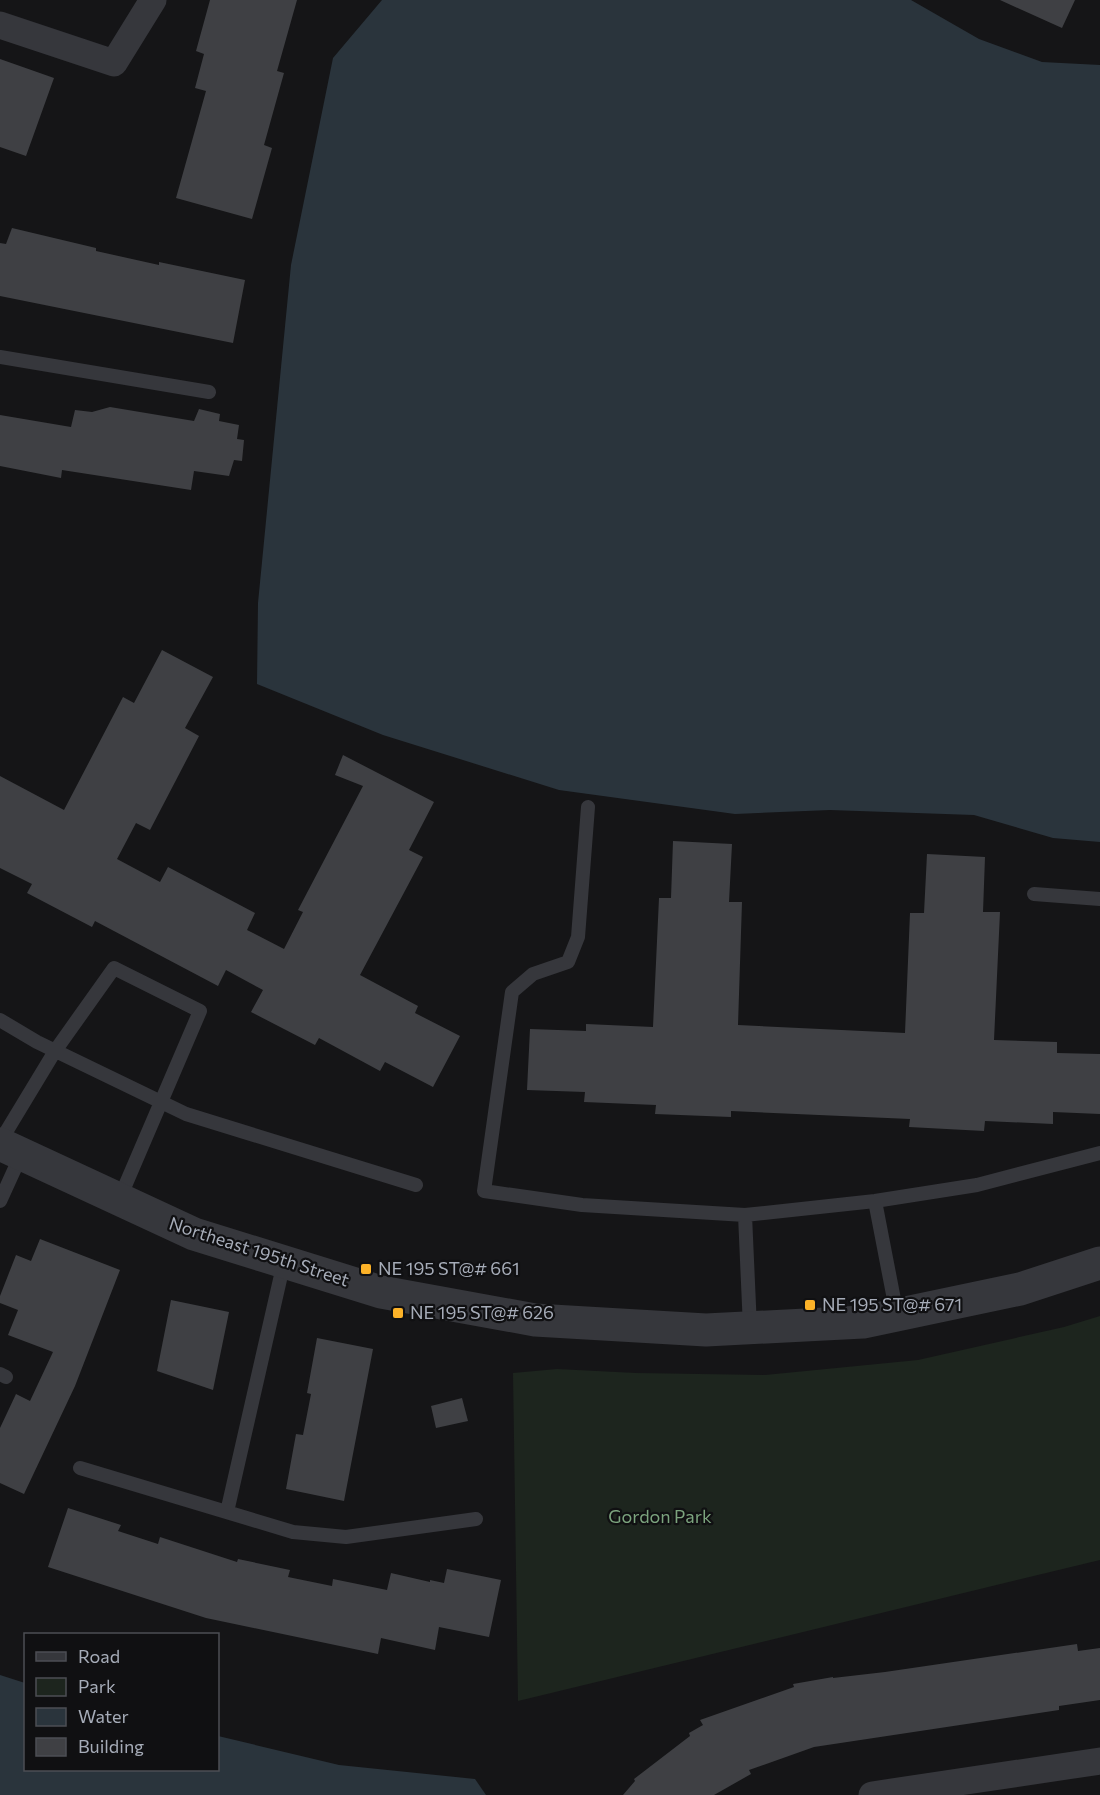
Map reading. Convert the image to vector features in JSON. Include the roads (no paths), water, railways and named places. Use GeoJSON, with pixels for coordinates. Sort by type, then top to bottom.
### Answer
{"type":"FeatureCollection","features":[{"type":"Feature","properties":{"kind":"street"},"geometry":{"type":"LineString","coordinates":[[0,25],[114,63],[153,0]]}},
{"type":"Feature","properties":{"kind":"street","name":"Northeast 195th Street"},"geometry":{"type":"LineString","coordinates":[[7,1147],[194,1234],[381,1292],[536,1320],[706,1330],[863,1322],[1020,1289],[1100,1263]]}},
{"type":"Feature","properties":{"kind":"street"},"geometry":{"type":"LineString","coordinates":[[872,1795],[980,1787],[1100,1761]]}},
{"type":"Feature","properties":{"kind":"lane"},"geometry":{"type":"LineString","coordinates":[[0,357],[208,392]]}},
{"type":"Feature","properties":{"kind":"lane"},"geometry":{"type":"LineString","coordinates":[[588,807],[578,937],[568,962],[533,974],[512,992],[484,1191],[582,1206],[745,1215],[977,1185],[1100,1153]]}},
{"type":"Feature","properties":{"kind":"lane"},"geometry":{"type":"LineString","coordinates":[[1034,894],[1100,899]]}},
{"type":"Feature","properties":{"kind":"lane"},"geometry":{"type":"LineString","coordinates":[[0,1202],[7,1147],[55,1051],[114,968],[200,1011],[119,1200]]}},
{"type":"Feature","properties":{"kind":"lane"},"geometry":{"type":"LineString","coordinates":[[0,1020],[37,1042],[186,1114],[416,1185]]}},
{"type":"Feature","properties":{"kind":"lane"},"geometry":{"type":"LineString","coordinates":[[874,1200],[897,1315]]}},
{"type":"Feature","properties":{"kind":"lane"},"geometry":{"type":"LineString","coordinates":[[745,1215],[750,1328]]}},
{"type":"Feature","properties":{"kind":"lane"},"geometry":{"type":"LineString","coordinates":[[226,1512],[284,1262]]}},
{"type":"Feature","properties":{"kind":"lane"},"geometry":{"type":"LineString","coordinates":[[80,1468],[293,1532],[346,1537],[476,1519]]}},
{"type":"Feature","properties":{"kind":"water"},"geometry":{"type":"Polygon","coordinates":[[[382,0],[911,0],[979,39],[1042,62],[1100,65],[1100,842],[1053,838],[974,815],[830,810],[735,814],[559,790],[383,735],[257,684],[258,603],[291,265],[333,58],[382,0]]]}},
{"type":"Feature","properties":{"kind":"water"},"geometry":{"type":"Polygon","coordinates":[[[0,1675],[24,1683],[24,1771],[219,1771],[219,1736],[339,1765],[475,1779],[486,1795],[0,1795],[0,1675]]]}},
{"type":"Feature","properties":{"kind":"place","name":"NE 195 ST@# 661"},"geometry":{"type":"Point","coordinates":[366,1269]}},
{"type":"Feature","properties":{"kind":"place","name":"NE 195 ST@# 671"},"geometry":{"type":"Point","coordinates":[810,1305]}},
{"type":"Feature","properties":{"kind":"place","name":"NE 195 ST@# 626"},"geometry":{"type":"Point","coordinates":[398,1313]}},
{"type":"Feature","properties":{"kind":"park label","name":"Gordon Park"},"geometry":{"type":"Point","coordinates":[660,1517]}}]}
